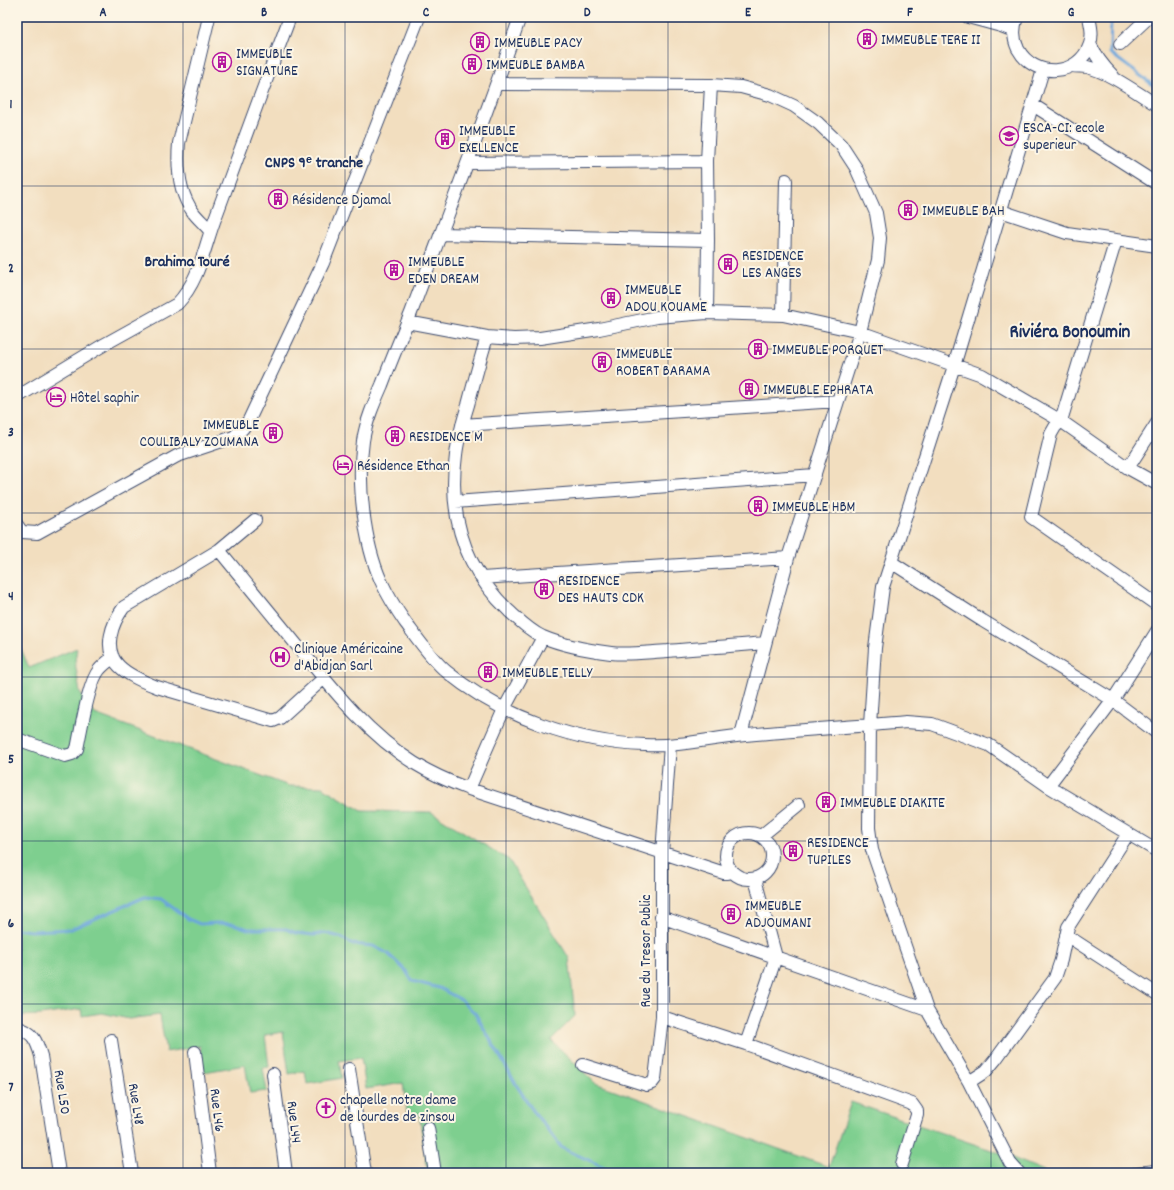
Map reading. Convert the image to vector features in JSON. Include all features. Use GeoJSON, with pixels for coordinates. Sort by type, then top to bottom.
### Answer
{"type":"FeatureCollection","features":[{"type":"Feature","properties":{"kind":"street"},"geometry":{"type":"LineString","coordinates":[[209,17],[179,143],[178,159],[182,186],[188,204],[193,212],[210,230]]}},
{"type":"Feature","properties":{"kind":"street"},"geometry":{"type":"LineString","coordinates":[[17,397],[105,344],[177,304],[185,296],[197,276],[210,230],[290,17]]}},
{"type":"Feature","properties":{"kind":"street"},"geometry":{"type":"LineString","coordinates":[[17,524],[22,532],[37,533],[177,456],[234,437],[243,428],[323,263],[419,17]]}},
{"type":"Feature","properties":{"kind":"street"},"geometry":{"type":"LineString","coordinates":[[520,17],[468,163],[407,322],[371,410],[363,441],[361,471],[363,507],[369,543],[380,579],[395,608],[416,638],[445,671],[504,709],[527,719],[580,736],[609,743],[670,745],[741,735],[906,722],[932,724],[989,745],[1048,786],[1157,851]]}},
{"type":"Feature","properties":{"kind":"street"},"geometry":{"type":"LineString","coordinates":[[968,17],[1014,31]]}},
{"type":"Feature","properties":{"kind":"street"},"geometry":{"type":"LineString","coordinates":[[1017,17],[1014,31],[1016,44],[1022,56],[1031,65],[1043,70],[1058,71],[1072,66],[1083,57],[1090,44],[1092,30],[1089,17]]}},
{"type":"Feature","properties":{"kind":"street"},"geometry":{"type":"LineString","coordinates":[[1120,44],[1149,17]]}},
{"type":"Feature","properties":{"kind":"street"},"geometry":{"type":"LineString","coordinates":[[1090,44],[1095,56],[1112,76],[1157,105]]}},
{"type":"Feature","properties":{"kind":"street"},"geometry":{"type":"LineString","coordinates":[[1072,66],[1088,67],[1126,86]]}},
{"type":"Feature","properties":{"kind":"street"},"geometry":{"type":"LineString","coordinates":[[1019,1173],[1010,1163],[969,1082],[927,1010],[896,923],[872,850],[869,828],[870,725],[878,619],[883,587],[954,366],[1043,70]]}},
{"type":"Feature","properties":{"kind":"street"},"geometry":{"type":"LineString","coordinates":[[497,84],[711,85],[740,87],[770,95],[794,106],[818,123],[841,145],[856,168],[876,213],[880,238],[878,260],[860,332],[788,558],[741,735]]}},
{"type":"Feature","properties":{"kind":"street"},"geometry":{"type":"LineString","coordinates":[[707,313],[707,161],[711,85]]}},
{"type":"Feature","properties":{"kind":"street"},"geometry":{"type":"LineString","coordinates":[[1033,105],[1157,184]]}},
{"type":"Feature","properties":{"kind":"street"},"geometry":{"type":"LineString","coordinates":[[468,163],[707,161]]}},
{"type":"Feature","properties":{"kind":"street"},"geometry":{"type":"LineString","coordinates":[[783,315],[786,180]]}},
{"type":"Feature","properties":{"kind":"street"},"geometry":{"type":"LineString","coordinates":[[1001,212],[1067,233],[1157,246]]}},
{"type":"Feature","properties":{"kind":"street"},"geometry":{"type":"LineString","coordinates":[[440,234],[708,240]]}},
{"type":"Feature","properties":{"kind":"street"},"geometry":{"type":"LineString","coordinates":[[1116,240],[1061,421],[1051,434],[1031,517],[1157,605]]}},
{"type":"Feature","properties":{"kind":"street"},"geometry":{"type":"LineString","coordinates":[[407,322],[487,337],[514,339],[540,338],[599,329],[657,317],[707,313],[783,315],[860,332],[982,375],[1061,421],[1128,468],[1157,484]]}},
{"type":"Feature","properties":{"kind":"street"},"geometry":{"type":"LineString","coordinates":[[487,337],[462,426],[456,454],[454,482],[455,502],[459,527],[465,548],[482,578],[500,603],[527,628],[543,637],[566,645],[612,653],[634,654],[765,643]]}},
{"type":"Feature","properties":{"kind":"street"},"geometry":{"type":"LineString","coordinates":[[462,426],[838,401]]}},
{"type":"Feature","properties":{"kind":"street"},"geometry":{"type":"LineString","coordinates":[[1128,468],[1157,423]]}},
{"type":"Feature","properties":{"kind":"street"},"geometry":{"type":"LineString","coordinates":[[455,502],[815,475]]}},
{"type":"Feature","properties":{"kind":"street"},"geometry":{"type":"LineString","coordinates":[[255,520],[220,550],[124,607],[116,618],[112,629],[110,643],[113,657],[119,666],[141,681],[157,687],[273,720],[280,718],[324,678]]}},
{"type":"Feature","properties":{"kind":"street"},"geometry":{"type":"LineString","coordinates":[[220,550],[324,678],[364,724],[387,744],[414,763],[439,777],[469,789],[724,874],[731,870]]}},
{"type":"Feature","properties":{"kind":"street"},"geometry":{"type":"LineString","coordinates":[[482,578],[788,558]]}},
{"type":"Feature","properties":{"kind":"street"},"geometry":{"type":"LineString","coordinates":[[891,562],[983,621],[1113,700],[1157,733]]}},
{"type":"Feature","properties":{"kind":"street"},"geometry":{"type":"LineString","coordinates":[[1048,786],[1113,700],[1157,631]]}},
{"type":"Feature","properties":{"kind":"street"},"geometry":{"type":"LineString","coordinates":[[469,789],[504,709],[543,637]]}},
{"type":"Feature","properties":{"kind":"street"},"geometry":{"type":"LineString","coordinates":[[17,739],[65,756],[72,754],[77,749],[91,687],[95,677],[99,670],[113,657]]}},
{"type":"Feature","properties":{"kind":"street","name":"Rue du Tresor Public"},"geometry":{"type":"LineString","coordinates":[[583,1065],[647,1085],[652,1083],[655,1079],[662,1017],[662,853],[670,745]]}},
{"type":"Feature","properties":{"kind":"street"},"geometry":{"type":"LineString","coordinates":[[760,836],[799,805]]}},
{"type":"Feature","properties":{"kind":"street"},"geometry":{"type":"LineString","coordinates":[[745,833],[753,833],[760,836],[767,840],[771,847],[773,855],[772,863],[768,870],[755,879],[742,878],[731,870],[727,863],[726,856],[728,848],[732,841],[745,833]]}},
{"type":"Feature","properties":{"kind":"street"},"geometry":{"type":"LineString","coordinates":[[969,1082],[986,1071],[996,1059],[1055,978],[1068,927],[1128,834]]}},
{"type":"Feature","properties":{"kind":"street"},"geometry":{"type":"LineString","coordinates":[[746,1044],[776,957],[755,879]]}},
{"type":"Feature","properties":{"kind":"street"},"geometry":{"type":"LineString","coordinates":[[661,917],[927,1010]]}},
{"type":"Feature","properties":{"kind":"street"},"geometry":{"type":"LineString","coordinates":[[1066,935],[1157,994]]}},
{"type":"Feature","properties":{"kind":"street"},"geometry":{"type":"LineString","coordinates":[[662,1017],[746,1044],[912,1104],[917,1115],[902,1164]]}},
{"type":"Feature","properties":{"kind":"street","name":"Rue L50"},"geometry":{"type":"LineString","coordinates":[[17,1028],[23,1029],[32,1034],[38,1043],[59,1173]]}},
{"type":"Feature","properties":{"kind":"street","name":"Rue L48"},"geometry":{"type":"LineString","coordinates":[[111,1040],[132,1173]]}},
{"type":"Feature","properties":{"kind":"street","name":"Rue L46"},"geometry":{"type":"LineString","coordinates":[[194,1052],[210,1173]]}},
{"type":"Feature","properties":{"kind":"street"},"geometry":{"type":"LineString","coordinates":[[349,1069],[365,1173]]}},
{"type":"Feature","properties":{"kind":"street","name":"Rue L44"},"geometry":{"type":"LineString","coordinates":[[273,1074],[286,1173]]}},
{"type":"Feature","properties":{"kind":"street"},"geometry":{"type":"LineString","coordinates":[[428,1128],[435,1173]]}},
{"type":"Feature","properties":{"kind":"street"},"geometry":{"type":"LineString","coordinates":[[1136,1173],[1157,1171]]}},
{"type":"Feature","properties":{"kind":"green space"},"geometry":{"type":"Polygon","coordinates":[[[17,639],[29,668],[77,648],[75,662],[80,693],[95,714],[289,786],[322,787],[362,811],[431,812],[509,860],[569,958],[575,1016],[551,1040],[595,1083],[829,1167],[851,1102],[1003,1154],[1044,1171],[1044,1173],[428,1173],[419,1114],[407,1115],[403,1083],[366,1089],[361,1058],[339,1061],[342,1078],[307,1084],[305,1071],[289,1074],[283,1032],[265,1035],[269,1067],[263,1068],[267,1091],[250,1093],[245,1065],[204,1072],[200,1046],[166,1052],[160,1015],[129,1019],[102,1013],[82,1016],[81,1009],[41,1015],[17,1016],[17,639]]]}},
{"type":"Feature","properties":{"kind":"waterway"},"geometry":{"type":"LineString","coordinates":[[1111,17],[1110,53],[1157,88]]}},
{"type":"Feature","properties":{"kind":"waterway"},"geometry":{"type":"LineString","coordinates":[[17,929],[31,931],[71,929],[145,897],[161,899],[188,919],[200,924],[234,924],[248,929],[286,929],[296,933],[314,935],[325,933],[340,937],[353,944],[373,946],[387,953],[406,971],[412,981],[439,988],[460,999],[475,1013],[517,1086],[534,1112],[562,1148],[604,1167],[613,1173]]}},
{"type":"Feature","properties":{"kind":"place","name":"IMMEUBLE TERE II"},"geometry":{"type":"Point","coordinates":[867,39]}},
{"type":"Feature","properties":{"kind":"place","name":"IMMEUBLE PACY"},"geometry":{"type":"Point","coordinates":[480,42]}},
{"type":"Feature","properties":{"kind":"place","name":"IMMEUBLE SIGNATURE"},"geometry":{"type":"Point","coordinates":[222,62]}},
{"type":"Feature","properties":{"kind":"place","name":"IMMEUBLE BAMBA"},"geometry":{"type":"Point","coordinates":[472,64]}},
{"type":"Feature","properties":{"kind":"place","name":"ESCA-CI: ecole superieur"},"geometry":{"type":"Point","coordinates":[1009,136]}},
{"type":"Feature","properties":{"kind":"place","name":"IMMEUBLE EXELLENCE"},"geometry":{"type":"Point","coordinates":[445,139]}},
{"type":"Feature","properties":{"kind":"place","name":"Résidence Djamal"},"geometry":{"type":"Point","coordinates":[278,199]}},
{"type":"Feature","properties":{"kind":"place","name":"IMMEUBLE BAH"},"geometry":{"type":"Point","coordinates":[908,210]}},
{"type":"Feature","properties":{"kind":"place","name":"RESIDENCE LES ANGES"},"geometry":{"type":"Point","coordinates":[728,264]}},
{"type":"Feature","properties":{"kind":"place","name":"IMMEUBLE EDEN DREAM"},"geometry":{"type":"Point","coordinates":[394,270]}},
{"type":"Feature","properties":{"kind":"place","name":"IMMEUBLE ADOU KOUAME"},"geometry":{"type":"Point","coordinates":[611,298]}},
{"type":"Feature","properties":{"kind":"place","name":"IMMEUBLE PORQUET"},"geometry":{"type":"Point","coordinates":[758,349]}},
{"type":"Feature","properties":{"kind":"place","name":"IMMEUBLE ROBERT BARAMA"},"geometry":{"type":"Point","coordinates":[602,362]}},
{"type":"Feature","properties":{"kind":"place","name":"IMMEUBLE EPHRATA"},"geometry":{"type":"Point","coordinates":[749,389]}},
{"type":"Feature","properties":{"kind":"place","name":"Hôtel saphir"},"geometry":{"type":"Point","coordinates":[56,397]}},
{"type":"Feature","properties":{"kind":"place","name":"IMMEUBLE COULIBALY ZOUMANA"},"geometry":{"type":"Point","coordinates":[273,433]}},
{"type":"Feature","properties":{"kind":"place","name":"RESIDENCE M"},"geometry":{"type":"Point","coordinates":[395,436]}},
{"type":"Feature","properties":{"kind":"place","name":"Résidence Ethan"},"geometry":{"type":"Point","coordinates":[343,465]}},
{"type":"Feature","properties":{"kind":"place","name":"IMMEUBLE HBM"},"geometry":{"type":"Point","coordinates":[758,506]}},
{"type":"Feature","properties":{"kind":"place","name":"RESIDENCE DES HAUTS CDK"},"geometry":{"type":"Point","coordinates":[544,589]}},
{"type":"Feature","properties":{"kind":"place","name":"Clinique Américaine d'Abidjan Sarl"},"geometry":{"type":"Point","coordinates":[280,657]}},
{"type":"Feature","properties":{"kind":"place","name":"IMMEUBLE TELLY"},"geometry":{"type":"Point","coordinates":[488,672]}},
{"type":"Feature","properties":{"kind":"place","name":"IMMEUBLE DIAKITE"},"geometry":{"type":"Point","coordinates":[826,802]}},
{"type":"Feature","properties":{"kind":"place","name":"RESIDENCE TUPILES"},"geometry":{"type":"Point","coordinates":[793,851]}},
{"type":"Feature","properties":{"kind":"place","name":"IMMEUBLE ADJOUMANI"},"geometry":{"type":"Point","coordinates":[731,914]}},
{"type":"Feature","properties":{"kind":"place","name":"chapelle notre dame de lourdes de zinsou"},"geometry":{"type":"Point","coordinates":[326,1108]}},
{"type":"Feature","properties":{"kind":"district","name":"CNPS 9ᵉ tranche"},"geometry":{"type":"Point","coordinates":[314,161]}},
{"type":"Feature","properties":{"kind":"district","name":"Brahima Touré"},"geometry":{"type":"Point","coordinates":[187,260]}},
{"type":"Feature","properties":{"kind":"district","name":"Riviéra Bonoumin"},"geometry":{"type":"Point","coordinates":[1070,330]}}]}
